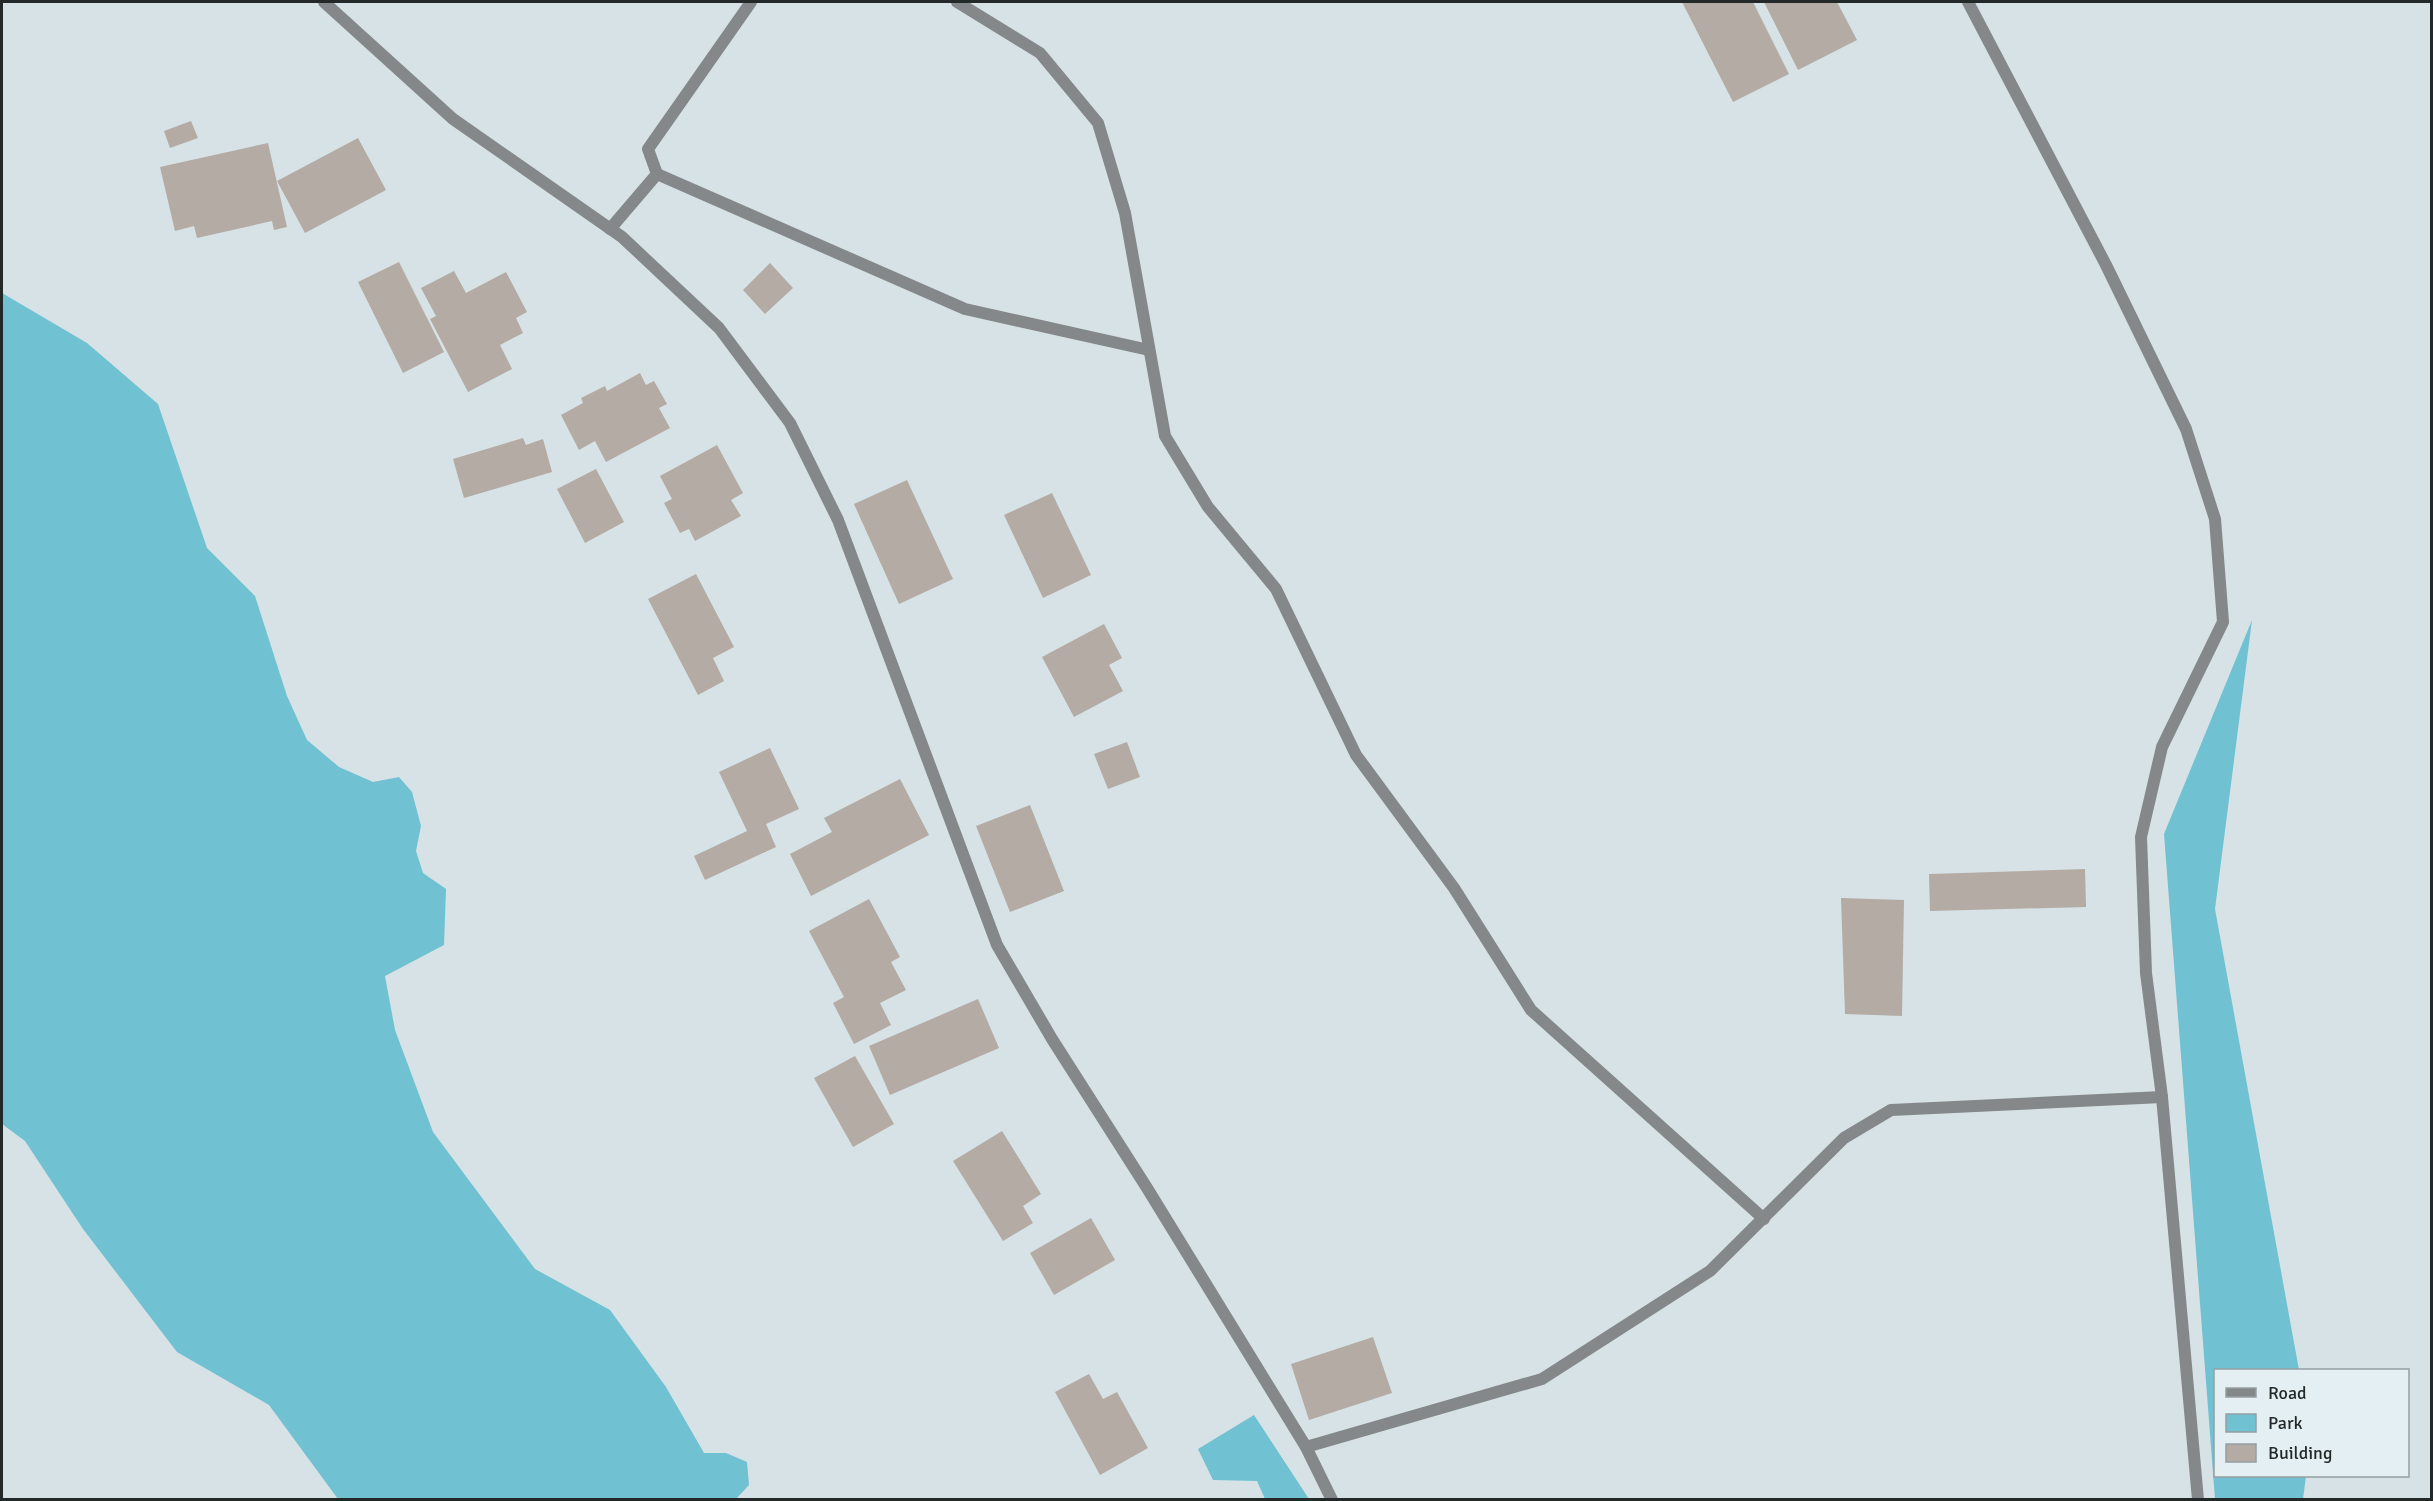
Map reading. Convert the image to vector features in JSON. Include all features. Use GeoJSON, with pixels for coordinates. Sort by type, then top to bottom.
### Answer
{"type":"FeatureCollection","features":[{"type":"Feature","properties":{"kind":"street"},"geometry":{"type":"LineString","coordinates":[[324,2],[453,119],[610,229],[719,328],[790,423],[838,520],[997,945],[1052,1039],[1306,1447],[1332,1500]]}},
{"type":"Feature","properties":{"kind":"street"},"geometry":{"type":"LineString","coordinates":[[751,2],[648,149],[657,174],[965,309],[1149,350]]}},
{"type":"Feature","properties":{"kind":"street"},"geometry":{"type":"LineString","coordinates":[[957,2],[1040,52],[1098,123],[1125,213],[1165,436],[1208,507],[1276,589],[1356,755],[1454,888],[1531,1010],[1764,1219]]}},
{"type":"Feature","properties":{"kind":"street"},"geometry":{"type":"LineString","coordinates":[[1968,2],[2106,265],[2186,429],[2215,519],[2223,622],[2162,747],[2141,837],[2146,973],[2162,1097],[2198,1500]]}},
{"type":"Feature","properties":{"kind":"street"},"geometry":{"type":"LineString","coordinates":[[610,229],[657,174]]}},
{"type":"Feature","properties":{"kind":"street"},"geometry":{"type":"LineString","coordinates":[[1306,1447],[1542,1379],[1710,1270],[1844,1138],[1891,1110],[2162,1097]]}},
{"type":"Feature","properties":{"kind":"green space"},"geometry":{"type":"Polygon","coordinates":[[[2,293],[87,343],[158,404],[207,548],[255,596],[287,696],[307,740],[339,767],[373,782],[399,777],[412,792],[421,826],[416,851],[423,873],[446,889],[444,945],[385,976],[395,1030],[433,1132],[535,1269],[610,1310],[666,1387],[704,1453],[726,1453],[747,1462],[749,1485],[736,1499],[338,1499],[269,1405],[177,1352],[83,1229],[25,1141],[2,1124],[2,293]]]}},
{"type":"Feature","properties":{"kind":"green space"},"geometry":{"type":"Polygon","coordinates":[[[2252,620],[2215,909],[2299,1369],[2214,1369],[2214,1477],[2306,1477],[2303,1499],[2215,1499],[2164,834],[2252,620]]]}},
{"type":"Feature","properties":{"kind":"green space"},"geometry":{"type":"Polygon","coordinates":[[[1254,1415],[1309,1499],[1265,1499],[1257,1481],[1213,1480],[1198,1449],[1254,1415]]]}},
{"type":"Feature","properties":{"kind":"building"},"geometry":{"type":"Polygon","coordinates":[[[1682,2],[1753,2],[1789,74],[1733,102],[1682,2]]]}},
{"type":"Feature","properties":{"kind":"building"},"geometry":{"type":"Polygon","coordinates":[[[1764,2],[1837,2],[1857,40],[1798,70],[1764,2]]]}},
{"type":"Feature","properties":{"kind":"building"},"geometry":{"type":"Polygon","coordinates":[[[191,121],[198,138],[170,148],[164,131],[191,121]]]}},
{"type":"Feature","properties":{"kind":"building"},"geometry":{"type":"Polygon","coordinates":[[[358,138],[386,190],[305,233],[277,181],[358,138]]]}},
{"type":"Feature","properties":{"kind":"building"},"geometry":{"type":"Polygon","coordinates":[[[268,143],[287,227],[274,230],[272,221],[197,238],[194,226],[175,231],[160,167],[268,143]]]}},
{"type":"Feature","properties":{"kind":"building"},"geometry":{"type":"Polygon","coordinates":[[[399,262],[444,352],[403,373],[358,282],[399,262]]]}},
{"type":"Feature","properties":{"kind":"building"},"geometry":{"type":"Polygon","coordinates":[[[770,263],[793,288],[765,314],[743,290],[770,263]]]}},
{"type":"Feature","properties":{"kind":"building"},"geometry":{"type":"Polygon","coordinates":[[[454,271],[466,293],[506,272],[527,312],[516,318],[523,333],[500,345],[512,369],[468,392],[430,319],[436,316],[421,288],[454,271]]]}},
{"type":"Feature","properties":{"kind":"building"},"geometry":{"type":"Polygon","coordinates":[[[640,373],[646,385],[654,381],[667,404],[659,408],[670,428],[606,462],[595,441],[579,450],[561,415],[583,403],[581,398],[605,386],[607,391],[640,373]]]}},
{"type":"Feature","properties":{"kind":"building"},"geometry":{"type":"Polygon","coordinates":[[[523,438],[526,445],[543,439],[552,472],[464,498],[453,459],[523,438]]]}},
{"type":"Feature","properties":{"kind":"building"},"geometry":{"type":"Polygon","coordinates":[[[717,445],[743,493],[731,500],[741,516],[695,541],[689,529],[680,533],[664,503],[672,499],[660,476],[717,445]]]}},
{"type":"Feature","properties":{"kind":"building"},"geometry":{"type":"Polygon","coordinates":[[[596,469],[624,522],[585,543],[557,489],[596,469]]]}},
{"type":"Feature","properties":{"kind":"building"},"geometry":{"type":"Polygon","coordinates":[[[907,480],[953,579],[899,604],[854,504],[907,480]]]}},
{"type":"Feature","properties":{"kind":"building"},"geometry":{"type":"Polygon","coordinates":[[[1052,493],[1091,575],[1043,598],[1004,515],[1052,493]]]}},
{"type":"Feature","properties":{"kind":"building"},"geometry":{"type":"Polygon","coordinates":[[[696,574],[734,647],[713,658],[724,681],[698,695],[648,599],[696,574]]]}},
{"type":"Feature","properties":{"kind":"building"},"geometry":{"type":"Polygon","coordinates":[[[1104,624],[1122,658],[1109,665],[1123,691],[1074,717],[1042,657],[1104,624]]]}},
{"type":"Feature","properties":{"kind":"building"},"geometry":{"type":"Polygon","coordinates":[[[1127,742],[1140,777],[1108,789],[1094,754],[1127,742]]]}},
{"type":"Feature","properties":{"kind":"building"},"geometry":{"type":"Polygon","coordinates":[[[770,748],[799,809],[766,824],[776,847],[705,880],[694,856],[747,831],[719,772],[770,748]]]}},
{"type":"Feature","properties":{"kind":"building"},"geometry":{"type":"Polygon","coordinates":[[[900,779],[929,835],[811,896],[790,854],[832,832],[824,818],[900,779]]]}},
{"type":"Feature","properties":{"kind":"building"},"geometry":{"type":"Polygon","coordinates":[[[1030,805],[1064,891],[1010,912],[976,826],[1030,805]]]}},
{"type":"Feature","properties":{"kind":"building"},"geometry":{"type":"Polygon","coordinates":[[[2085,869],[2086,907],[1930,911],[1929,874],[2085,869]]]}},
{"type":"Feature","properties":{"kind":"building"},"geometry":{"type":"Polygon","coordinates":[[[1841,898],[1904,900],[1902,1016],[1845,1014],[1841,898]]]}},
{"type":"Feature","properties":{"kind":"building"},"geometry":{"type":"Polygon","coordinates":[[[869,899],[900,957],[891,962],[906,990],[880,1003],[891,1025],[854,1044],[833,1003],[844,997],[809,931],[869,899]]]}},
{"type":"Feature","properties":{"kind":"building"},"geometry":{"type":"Polygon","coordinates":[[[978,999],[999,1048],[890,1095],[869,1046],[978,999]]]}},
{"type":"Feature","properties":{"kind":"building"},"geometry":{"type":"Polygon","coordinates":[[[855,1056],[894,1124],[853,1147],[814,1078],[855,1056]]]}},
{"type":"Feature","properties":{"kind":"building"},"geometry":{"type":"Polygon","coordinates":[[[1002,1131],[1041,1194],[1023,1206],[1033,1223],[1003,1241],[953,1161],[1002,1131]]]}},
{"type":"Feature","properties":{"kind":"building"},"geometry":{"type":"Polygon","coordinates":[[[1091,1218],[1115,1260],[1054,1295],[1030,1253],[1091,1218]]]}},
{"type":"Feature","properties":{"kind":"building"},"geometry":{"type":"Polygon","coordinates":[[[1373,1337],[1392,1393],[1309,1420],[1291,1364],[1373,1337]]]}},
{"type":"Feature","properties":{"kind":"building"},"geometry":{"type":"Polygon","coordinates":[[[1089,1374],[1103,1399],[1117,1392],[1148,1448],[1100,1475],[1055,1392],[1089,1374]]]}}]}
